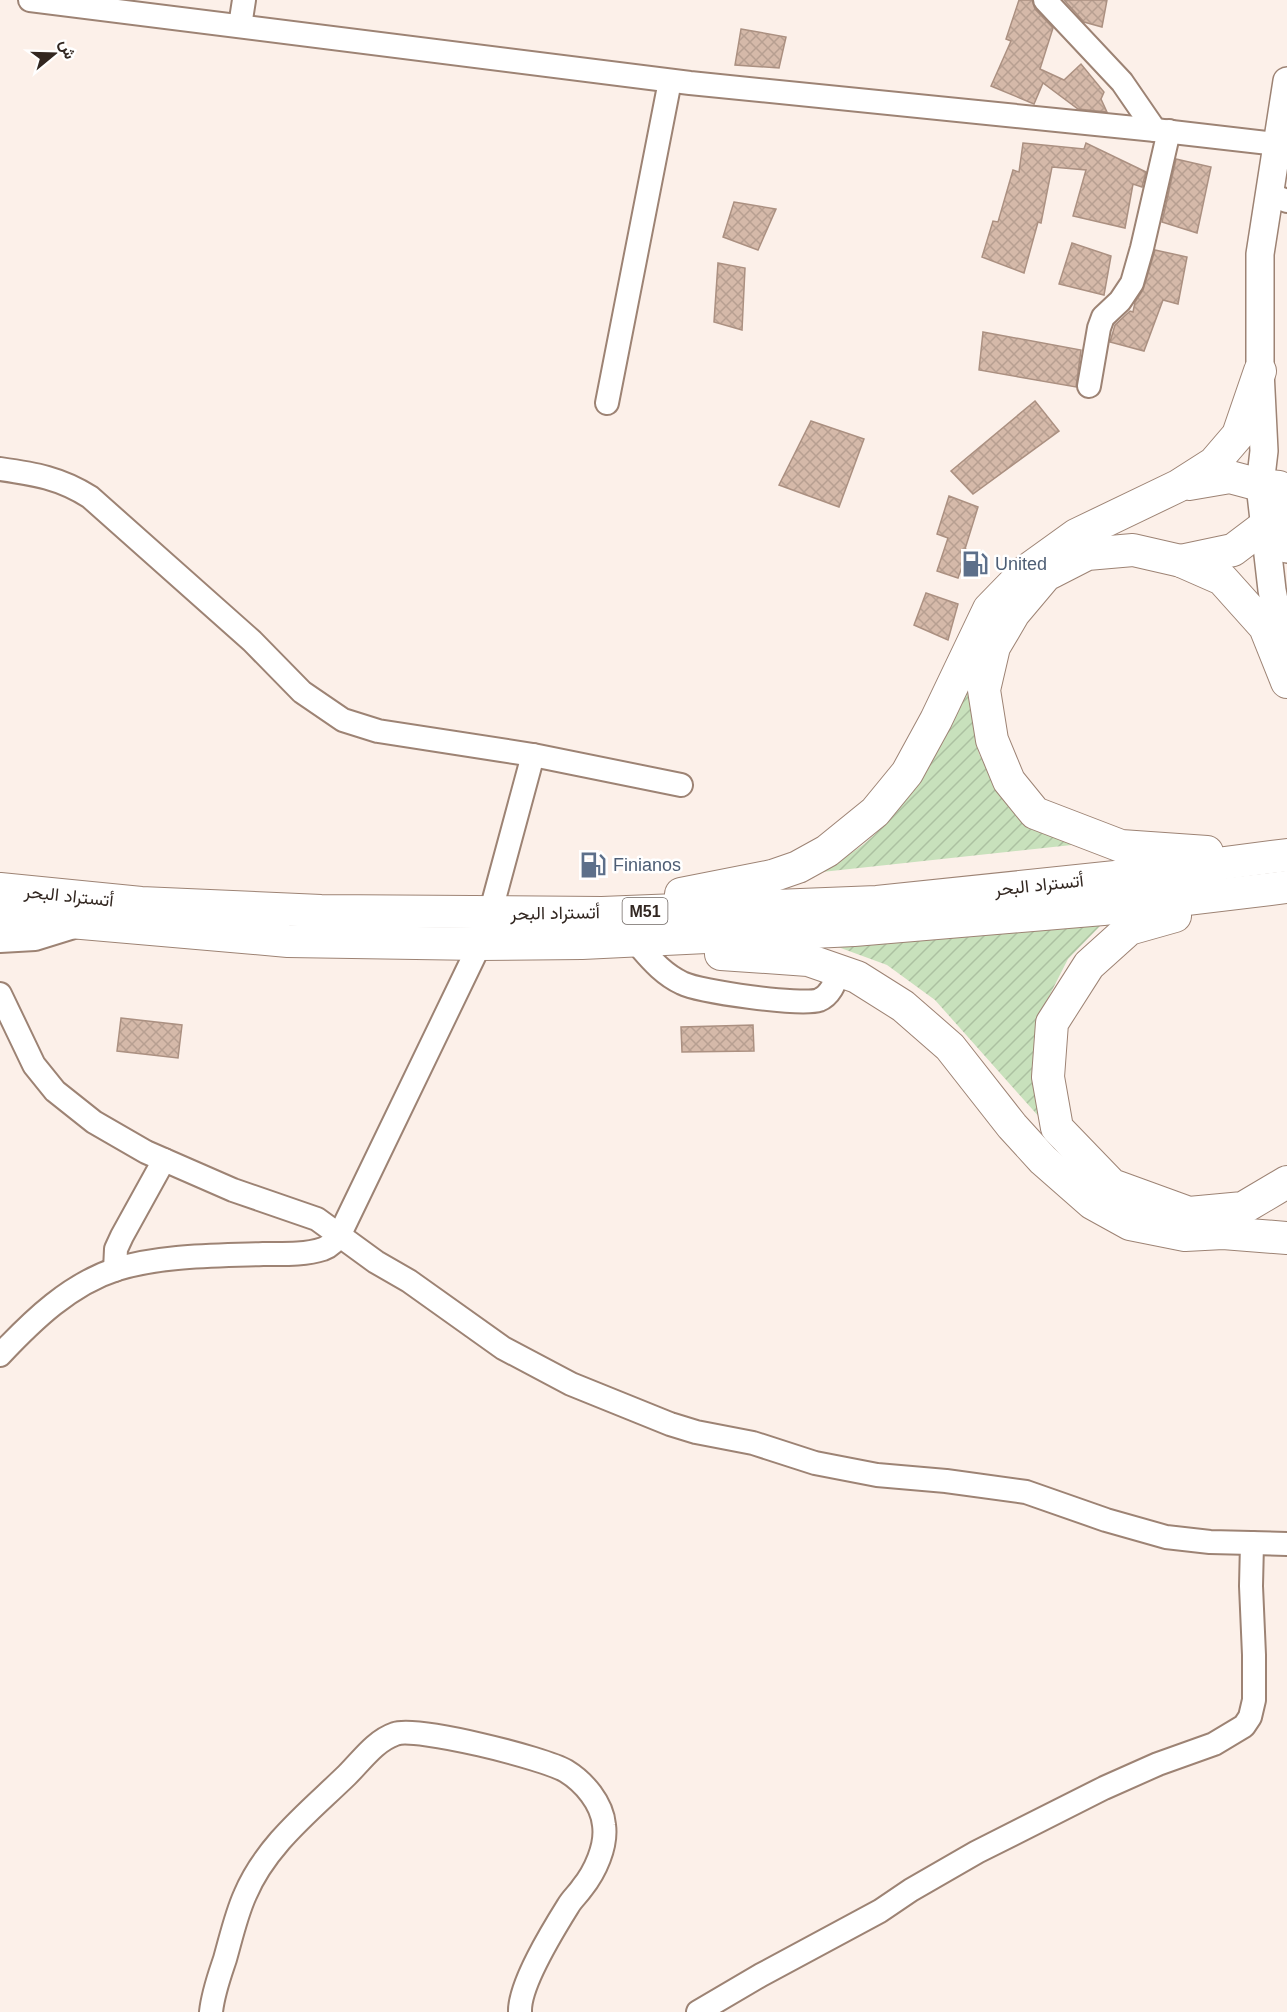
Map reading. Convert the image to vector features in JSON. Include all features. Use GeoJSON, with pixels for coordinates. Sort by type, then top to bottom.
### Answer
{"type":"FeatureCollection","features":[{"type":"Feature","properties":{"kind":"highway"},"geometry":{"type":"LineString","coordinates":[[602,913],[772,876],[798,867],[828,851],[875,812],[907,773],[936,720],[989,609],[1019,578],[1076,535],[1178,486],[1215,463],[1238,435],[1260,371]]}},
{"type":"Feature","properties":{"kind":"highway"},"geometry":{"type":"LineString","coordinates":[[1178,486],[1230,477],[1271,503],[1256,533],[1233,550],[1181,561]]}},
{"type":"Feature","properties":{"kind":"highway"},"geometry":{"type":"LineString","coordinates":[[1280,856],[1121,846],[1035,813],[1009,781],[992,740],[984,690],[994,647],[1014,613],[1046,575],[1087,554],[1133,550],[1181,561],[1222,579],[1265,627],[1287,682]]}},
{"type":"Feature","properties":{"kind":"highway","name":"أتستراد البحر"},"geometry":{"type":"LineString","coordinates":[[0,889],[141,903],[321,911],[602,913],[877,902],[1125,876],[1280,856]]}},
{"type":"Feature","properties":{"kind":"highway"},"geometry":{"type":"LineString","coordinates":[[1277,888],[1129,929],[1089,965],[1052,1023],[1048,1077],[1058,1128],[1112,1185],[1189,1213],[1243,1208],[1287,1182]]}},
{"type":"Feature","properties":{"kind":"highway","name":"أتستراد البحر"},"geometry":{"type":"LineString","coordinates":[[0,916],[288,941],[582,943],[854,930],[1103,909],[1277,888]]}},
{"type":"Feature","properties":{"kind":"highway"},"geometry":{"type":"LineString","coordinates":[[582,943],[808,960],[857,977],[903,1006],[950,1047],[1035,1152],[1092,1203],[1130,1224],[1185,1235],[1223,1233],[1286,1236]]}},
{"type":"Feature","properties":{"kind":"main road"},"geometry":{"type":"LineString","coordinates":[[1287,81],[1276,144],[1278,197],[1260,254],[1260,371],[1264,451],[1271,503],[1272,590],[1287,670]]}},
{"type":"Feature","properties":{"kind":"main road"},"geometry":{"type":"LineString","coordinates":[[1271,503],[1287,549]]}},
{"type":"Feature","properties":{"kind":"street"},"geometry":{"type":"LineString","coordinates":[[30,0],[670,81],[1162,130],[1276,144]]}},
{"type":"Feature","properties":{"kind":"street"},"geometry":{"type":"LineString","coordinates":[[240,26],[244,0]]}},
{"type":"Feature","properties":{"kind":"street"},"geometry":{"type":"LineString","coordinates":[[1045,0],[1122,82],[1162,130],[1142,248],[1132,283],[1120,301],[1103,317],[1089,386]]}},
{"type":"Feature","properties":{"kind":"street"},"geometry":{"type":"LineString","coordinates":[[607,403],[670,81]]}},
{"type":"Feature","properties":{"kind":"street"},"geometry":{"type":"LineString","coordinates":[[0,469],[51,477],[71,485],[90,497],[252,641],[302,692],[343,720],[378,731],[534,755],[681,785]]}},
{"type":"Feature","properties":{"kind":"street"},"geometry":{"type":"LineString","coordinates":[[490,914],[534,755]]}},
{"type":"Feature","properties":{"kind":"street"},"geometry":{"type":"LineString","coordinates":[[0,941],[20,941],[44,937],[82,924]]}},
{"type":"Feature","properties":{"kind":"street"},"geometry":{"type":"LineString","coordinates":[[0,1355],[29,1325],[62,1298],[115,1270],[137,1264],[185,1257],[308,1252],[333,1244],[340,1234],[480,944]]}},
{"type":"Feature","properties":{"kind":"street"},"geometry":{"type":"LineString","coordinates":[[641,948],[659,969],[684,984],[711,991],[791,1001],[803,1002],[820,999],[834,988],[839,971]]}},
{"type":"Feature","properties":{"kind":"street"},"geometry":{"type":"LineString","coordinates":[[0,994],[34,1065],[55,1091],[81,1113],[111,1133],[164,1160],[247,1196],[305,1213],[323,1222],[376,1262],[409,1281],[485,1336],[531,1365],[571,1384],[670,1424],[696,1432],[753,1443],[815,1463],[842,1469],[1026,1492],[1106,1520],[1166,1537],[1287,1544]]}},
{"type":"Feature","properties":{"kind":"street"},"geometry":{"type":"LineString","coordinates":[[115,1270],[117,1249],[122,1236],[164,1160]]}},
{"type":"Feature","properties":{"kind":"street"},"geometry":{"type":"LineString","coordinates":[[698,2012],[760,1975],[880,1911],[911,1890],[977,1852],[1104,1788],[1158,1764],[1214,1744],[1244,1726],[1250,1717],[1254,1691],[1252,1543]]}},
{"type":"Feature","properties":{"kind":"street"},"geometry":{"type":"LineString","coordinates":[[212,2012],[216,1985],[244,1895],[271,1853],[312,1806],[379,1742],[403,1731],[464,1741],[548,1763],[577,1779],[598,1806],[604,1824],[601,1850],[584,1886],[569,1904],[529,1977],[523,1992],[520,2012]]}},
{"type":"Feature","properties":{"kind":"green space"},"geometry":{"type":"Polygon","coordinates":[[[973,674],[972,716],[979,754],[1007,798],[1081,844],[822,872],[864,844],[900,807],[928,765],[973,674]]]}},
{"type":"Feature","properties":{"kind":"green space"},"geometry":{"type":"Polygon","coordinates":[[[1104,922],[1068,959],[1042,1010],[1033,1065],[1041,1119],[935,1000],[887,965],[819,940],[1104,922]]]}},
{"type":"Feature","properties":{"kind":"building"},"geometry":{"type":"Polygon","coordinates":[[[1019,0],[1032,0],[1035,9],[1053,28],[1040,69],[1064,80],[1081,64],[1104,92],[1101,99],[1107,112],[1078,109],[1043,83],[1034,104],[991,86],[1011,41],[1006,39],[1019,0]]]}},
{"type":"Feature","properties":{"kind":"building"},"geometry":{"type":"Polygon","coordinates":[[[1064,0],[1107,0],[1102,27],[1084,22],[1064,0]]]}},
{"type":"Feature","properties":{"kind":"building"},"geometry":{"type":"Polygon","coordinates":[[[741,29],[786,37],[779,68],[735,65],[741,29]]]}},
{"type":"Feature","properties":{"kind":"building"},"geometry":{"type":"Polygon","coordinates":[[[1023,143],[1084,149],[1086,143],[1146,172],[1142,187],[1133,184],[1125,228],[1073,216],[1086,170],[1052,167],[1041,223],[1038,222],[1024,273],[982,257],[993,221],[998,222],[1013,170],[1019,172],[1023,143]]]}},
{"type":"Feature","properties":{"kind":"building"},"geometry":{"type":"Polygon","coordinates":[[[1176,159],[1211,167],[1197,233],[1162,222],[1176,159]]]}},
{"type":"Feature","properties":{"kind":"building"},"geometry":{"type":"Polygon","coordinates":[[[734,202],[776,209],[758,250],[723,237],[734,202]]]}},
{"type":"Feature","properties":{"kind":"building"},"geometry":{"type":"Polygon","coordinates":[[[1072,243],[1111,256],[1104,295],[1059,284],[1072,243]]]}},
{"type":"Feature","properties":{"kind":"building"},"geometry":{"type":"Polygon","coordinates":[[[1155,250],[1187,257],[1178,304],[1163,300],[1144,351],[1110,342],[1115,325],[1130,311],[1133,312],[1135,302],[1143,290],[1155,250]]]}},
{"type":"Feature","properties":{"kind":"building"},"geometry":{"type":"Polygon","coordinates":[[[718,263],[745,268],[742,330],[714,322],[718,263]]]}},
{"type":"Feature","properties":{"kind":"building"},"geometry":{"type":"Polygon","coordinates":[[[983,332],[1081,350],[1076,387],[979,370],[983,332]]]}},
{"type":"Feature","properties":{"kind":"building"},"geometry":{"type":"Polygon","coordinates":[[[1035,401],[1059,431],[973,494],[951,471],[1035,401]]]}},
{"type":"Feature","properties":{"kind":"building"},"geometry":{"type":"Polygon","coordinates":[[[811,421],[864,439],[839,507],[779,485],[811,421]]]}},
{"type":"Feature","properties":{"kind":"building"},"geometry":{"type":"Polygon","coordinates":[[[949,496],[978,507],[965,549],[968,550],[958,578],[937,571],[948,538],[937,534],[949,496]]]}},
{"type":"Feature","properties":{"kind":"building"},"geometry":{"type":"Polygon","coordinates":[[[926,593],[958,604],[948,640],[914,625],[926,593]]]}},
{"type":"Feature","properties":{"kind":"building"},"geometry":{"type":"Polygon","coordinates":[[[121,1018],[182,1025],[178,1058],[117,1051],[121,1018]]]}},
{"type":"Feature","properties":{"kind":"building"},"geometry":{"type":"Polygon","coordinates":[[[753,1025],[754,1051],[682,1052],[681,1027],[753,1025]]]}},
{"type":"Feature","properties":{"kind":"place","name":"United"},"geometry":{"type":"Point","coordinates":[975,564]}},
{"type":"Feature","properties":{"kind":"place","name":"Finianos"},"geometry":{"type":"Point","coordinates":[593,865]}}]}
